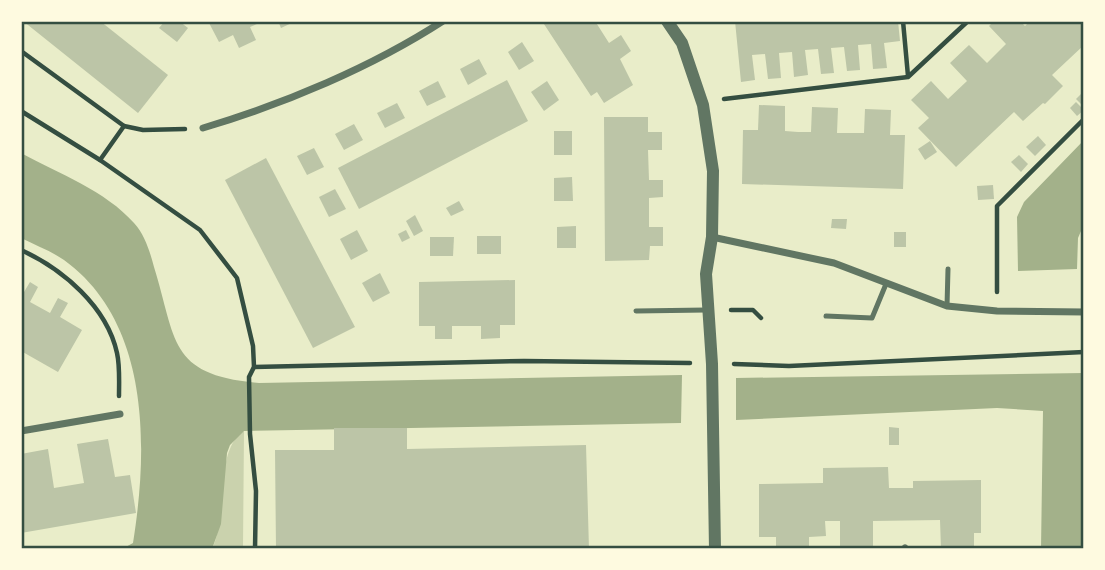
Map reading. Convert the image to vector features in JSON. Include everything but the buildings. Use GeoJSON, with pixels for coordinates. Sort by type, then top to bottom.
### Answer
{"type":"FeatureCollection","features":[{"type":"Feature","properties":{"kind":"street"},"geometry":{"type":"LineString","coordinates":[[203,128],[264,110],[415,39],[443,21]]}},
{"type":"Feature","properties":{"kind":"street"},"geometry":{"type":"LineString","coordinates":[[667,21],[682,43],[703,105],[713,171],[712,237],[706,274],[712,364],[715,549]]}},
{"type":"Feature","properties":{"kind":"street"},"geometry":{"type":"LineString","coordinates":[[712,237],[834,263],[947,306],[998,311],[1084,312]]}},
{"type":"Feature","properties":{"kind":"street"},"geometry":{"type":"LineString","coordinates":[[21,431],[120,414]]}},
{"type":"Feature","properties":{"kind":"lane"},"geometry":{"type":"LineString","coordinates":[[947,306],[948,269]]}},
{"type":"Feature","properties":{"kind":"lane"},"geometry":{"type":"LineString","coordinates":[[826,316],[873,318],[886,284]]}},
{"type":"Feature","properties":{"kind":"lane"},"geometry":{"type":"LineString","coordinates":[[636,311],[709,310]]}},
{"type":"Feature","properties":{"kind":"path"},"geometry":{"type":"LineString","coordinates":[[903,21],[908,76]]}},
{"type":"Feature","properties":{"kind":"path"},"geometry":{"type":"LineString","coordinates":[[703,105],[734,96],[908,76],[968,21]]}},
{"type":"Feature","properties":{"kind":"path"},"geometry":{"type":"LineString","coordinates":[[21,51],[124,125],[143,130],[203,128]]}},
{"type":"Feature","properties":{"kind":"path"},"geometry":{"type":"LineString","coordinates":[[21,111],[100,160],[200,230],[237,278],[253,346],[254,368],[249,377],[250,434],[256,491],[255,549]]}},
{"type":"Feature","properties":{"kind":"path"},"geometry":{"type":"LineString","coordinates":[[998,311],[996,206],[1084,119]]}},
{"type":"Feature","properties":{"kind":"path"},"geometry":{"type":"LineString","coordinates":[[100,160],[124,125]]}},
{"type":"Feature","properties":{"kind":"path"},"geometry":{"type":"LineString","coordinates":[[21,250],[68,280],[103,315],[118,354],[120,414]]}},
{"type":"Feature","properties":{"kind":"path"},"geometry":{"type":"LineString","coordinates":[[709,310],[753,310],[761,318]]}},
{"type":"Feature","properties":{"kind":"path"},"geometry":{"type":"LineString","coordinates":[[254,368],[524,361],[789,366],[1084,352]]}},
{"type":"Feature","properties":{"kind":"shaded area"},"geometry":{"type":"Polygon","coordinates":[[[1084,140],[1084,224],[1078,238],[1077,269],[1018,271],[1017,217],[1024,202],[1084,140]]]}},
{"type":"Feature","properties":{"kind":"shaded area"},"geometry":{"type":"Polygon","coordinates":[[[21,153],[96,192],[134,223],[149,250],[173,334],[181,350],[207,372],[229,379],[259,383],[682,375],[681,423],[244,431],[230,445],[227,453],[221,524],[212,549],[122,549],[133,543],[141,468],[137,390],[128,352],[114,318],[93,286],[64,260],[21,238],[21,153]]]}},
{"type":"Feature","properties":{"kind":"shaded area"},"geometry":{"type":"Polygon","coordinates":[[[1084,373],[1084,549],[1041,549],[1043,411],[997,408],[736,420],[736,378],[1084,373]]]}},
{"type":"Feature","properties":{"kind":"shaded area"},"geometry":{"type":"Polygon","coordinates":[[[244,431],[243,547],[212,549],[220,520],[229,453],[235,440],[244,431]]]}}]}
